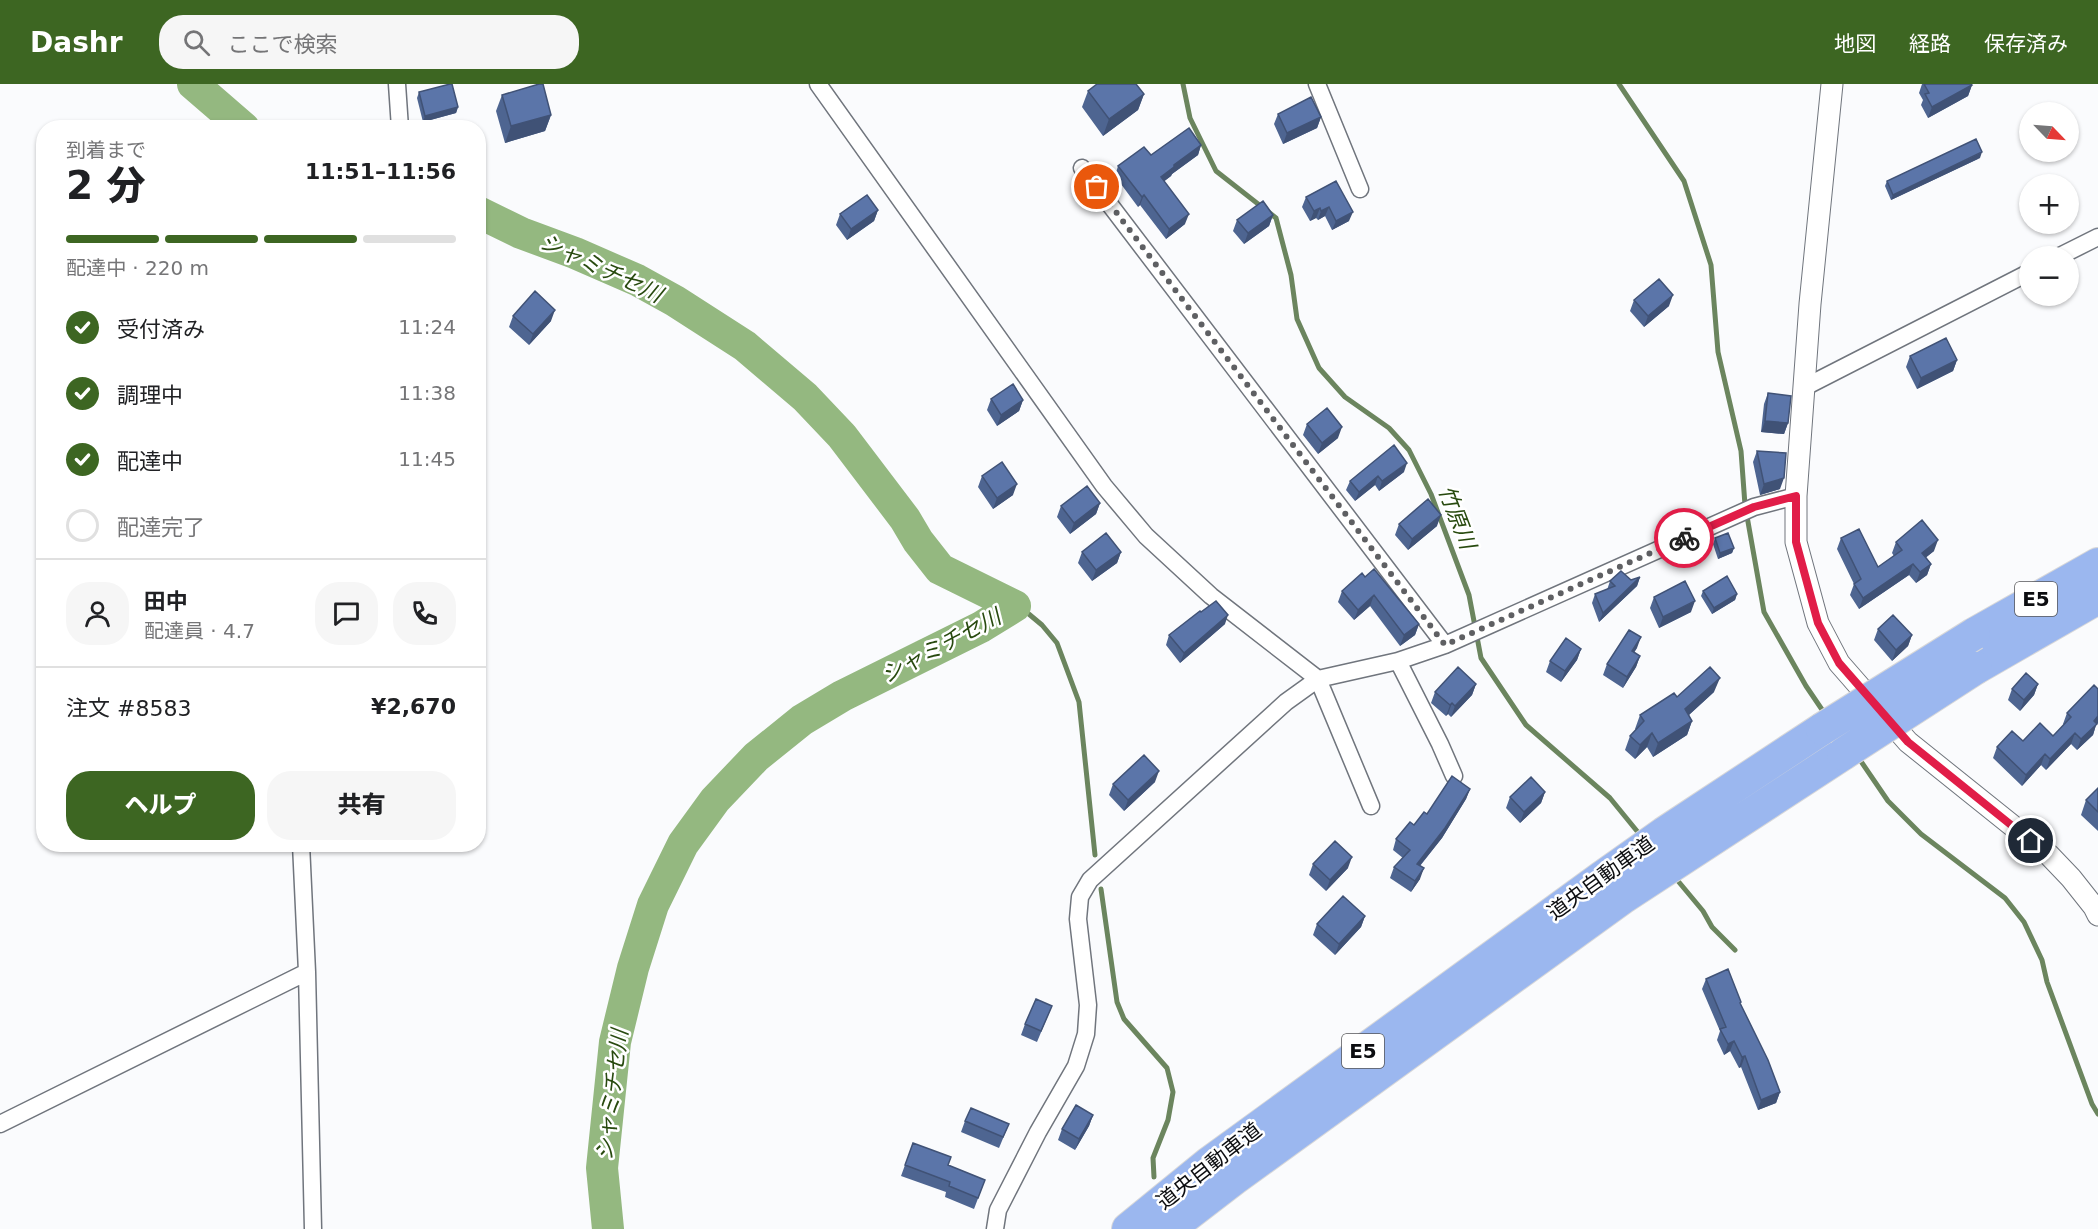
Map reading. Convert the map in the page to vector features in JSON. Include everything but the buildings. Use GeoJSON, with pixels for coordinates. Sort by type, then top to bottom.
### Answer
{"type":"FeatureCollection","features":[{"type":"Feature","properties":{"kind":"highway","name":"道央自動車道"},"geometry":{"type":"LineString","coordinates":[[1169,1229],[1613,887],[1664,833],[1822,729],[1974,634],[2098,564]]}},
{"type":"Feature","properties":{"kind":"highway","name":"道央自動車道"},"geometry":{"type":"LineString","coordinates":[[1128,1229],[1209,1163],[1613,887],[1689,856],[1976,668],[2098,598]]}},
{"type":"Feature","properties":{"kind":"street"},"geometry":{"type":"LineString","coordinates":[[397,84],[399,120]]}},
{"type":"Feature","properties":{"kind":"street"},"geometry":{"type":"LineString","coordinates":[[818,84],[1104,486],[1146,536],[1211,596],[1318,679],[1371,806]]}},
{"type":"Feature","properties":{"kind":"street"},"geometry":{"type":"LineString","coordinates":[[1317,84],[1360,189]]}},
{"type":"Feature","properties":{"kind":"street"},"geometry":{"type":"LineString","coordinates":[[1832,84],[1810,304],[1796,496],[1796,542],[1818,623],[1839,663],[1908,742],[2049,855],[2071,878],[2098,915]]}},
{"type":"Feature","properties":{"kind":"street"},"geometry":{"type":"LineString","coordinates":[[1082,168],[1445,645]]}},
{"type":"Feature","properties":{"kind":"street"},"geometry":{"type":"LineString","coordinates":[[2079,246],[2098,237]]}},
{"type":"Feature","properties":{"kind":"street"},"geometry":{"type":"LineString","coordinates":[[1805,387],[2019,278]]}},
{"type":"Feature","properties":{"kind":"street"},"geometry":{"type":"LineString","coordinates":[[996,1229],[998,1210],[1038,1132],[1076,1066],[1086,1034],[1088,1005],[1078,919],[1080,897],[1090,880],[1119,853],[1286,702],[1318,679],[1398,661],[1445,645],[1754,507],[1796,496]]}},
{"type":"Feature","properties":{"kind":"street"},"geometry":{"type":"LineString","coordinates":[[1398,661],[1454,776]]}},
{"type":"Feature","properties":{"kind":"street"},"geometry":{"type":"LineString","coordinates":[[301,852],[307,972],[313,1229]]}},
{"type":"Feature","properties":{"kind":"street"},"geometry":{"type":"LineString","coordinates":[[0,1124],[307,972]]}},
{"type":"Feature","properties":{"kind":"waterway","name":"シャミチセ川"},"geometry":{"type":"LineString","coordinates":[[193,84],[235,120]]}},
{"type":"Feature","properties":{"kind":"waterway","name":"竹原川"},"geometry":{"type":"LineString","coordinates":[[1183,84],[1190,118],[1216,171],[1276,218],[1291,275],[1297,319],[1319,368],[1345,397],[1389,428],[1409,450],[1431,494],[1469,595],[1481,658],[1526,725],[1610,798],[1641,836]]}},
{"type":"Feature","properties":{"kind":"waterway"},"geometry":{"type":"LineString","coordinates":[[1619,84],[1684,181],[1711,265],[1718,352],[1741,451],[1745,505],[1764,612],[1806,686],[1825,714]]}},
{"type":"Feature","properties":{"kind":"waterway","name":"シャミチセ川"},"geometry":{"type":"LineString","coordinates":[[486,216],[521,233],[637,280],[675,301],[745,346],[805,397],[842,436],[940,569],[1015,606]]}},
{"type":"Feature","properties":{"kind":"waterway"},"geometry":{"type":"LineString","coordinates":[[1015,606],[1024,610],[1042,625],[1057,643],[1079,702],[1095,855]]}},
{"type":"Feature","properties":{"kind":"waterway","name":"シャミチセ川"},"geometry":{"type":"LineString","coordinates":[[608,1229],[602,1168],[615,1042],[633,968],[653,905],[683,844],[715,800],[756,757],[802,720],[842,696],[981,627],[1015,606]]}},
{"type":"Feature","properties":{"kind":"waterway"},"geometry":{"type":"LineString","coordinates":[[1858,757],[1888,801],[1921,834],[2005,898],[2024,922],[2042,960],[2047,982],[2092,1104],[2098,1114]]}},
{"type":"Feature","properties":{"kind":"waterway","name":"竹原川"},"geometry":{"type":"LineString","coordinates":[[1673,875],[1703,911],[1712,927],[1735,950]]}},
{"type":"Feature","properties":{"kind":"waterway"},"geometry":{"type":"LineString","coordinates":[[1101,889],[1117,1002],[1124,1019],[1167,1068],[1173,1092],[1168,1120],[1153,1158],[1154,1177]]}},
{"type":"Feature","properties":{"kind":"way so far"},"geometry":{"type":"LineString","coordinates":[[1097,187],[1445,645],[1684,538]]}},
{"type":"Feature","properties":{"kind":"route"},"geometry":{"type":"LineString","coordinates":[[1684,538],[1754,507],[1796,496],[1796,542],[1807,585],[1818,623],[1839,663],[1908,742],[2031,841]]}}]}
